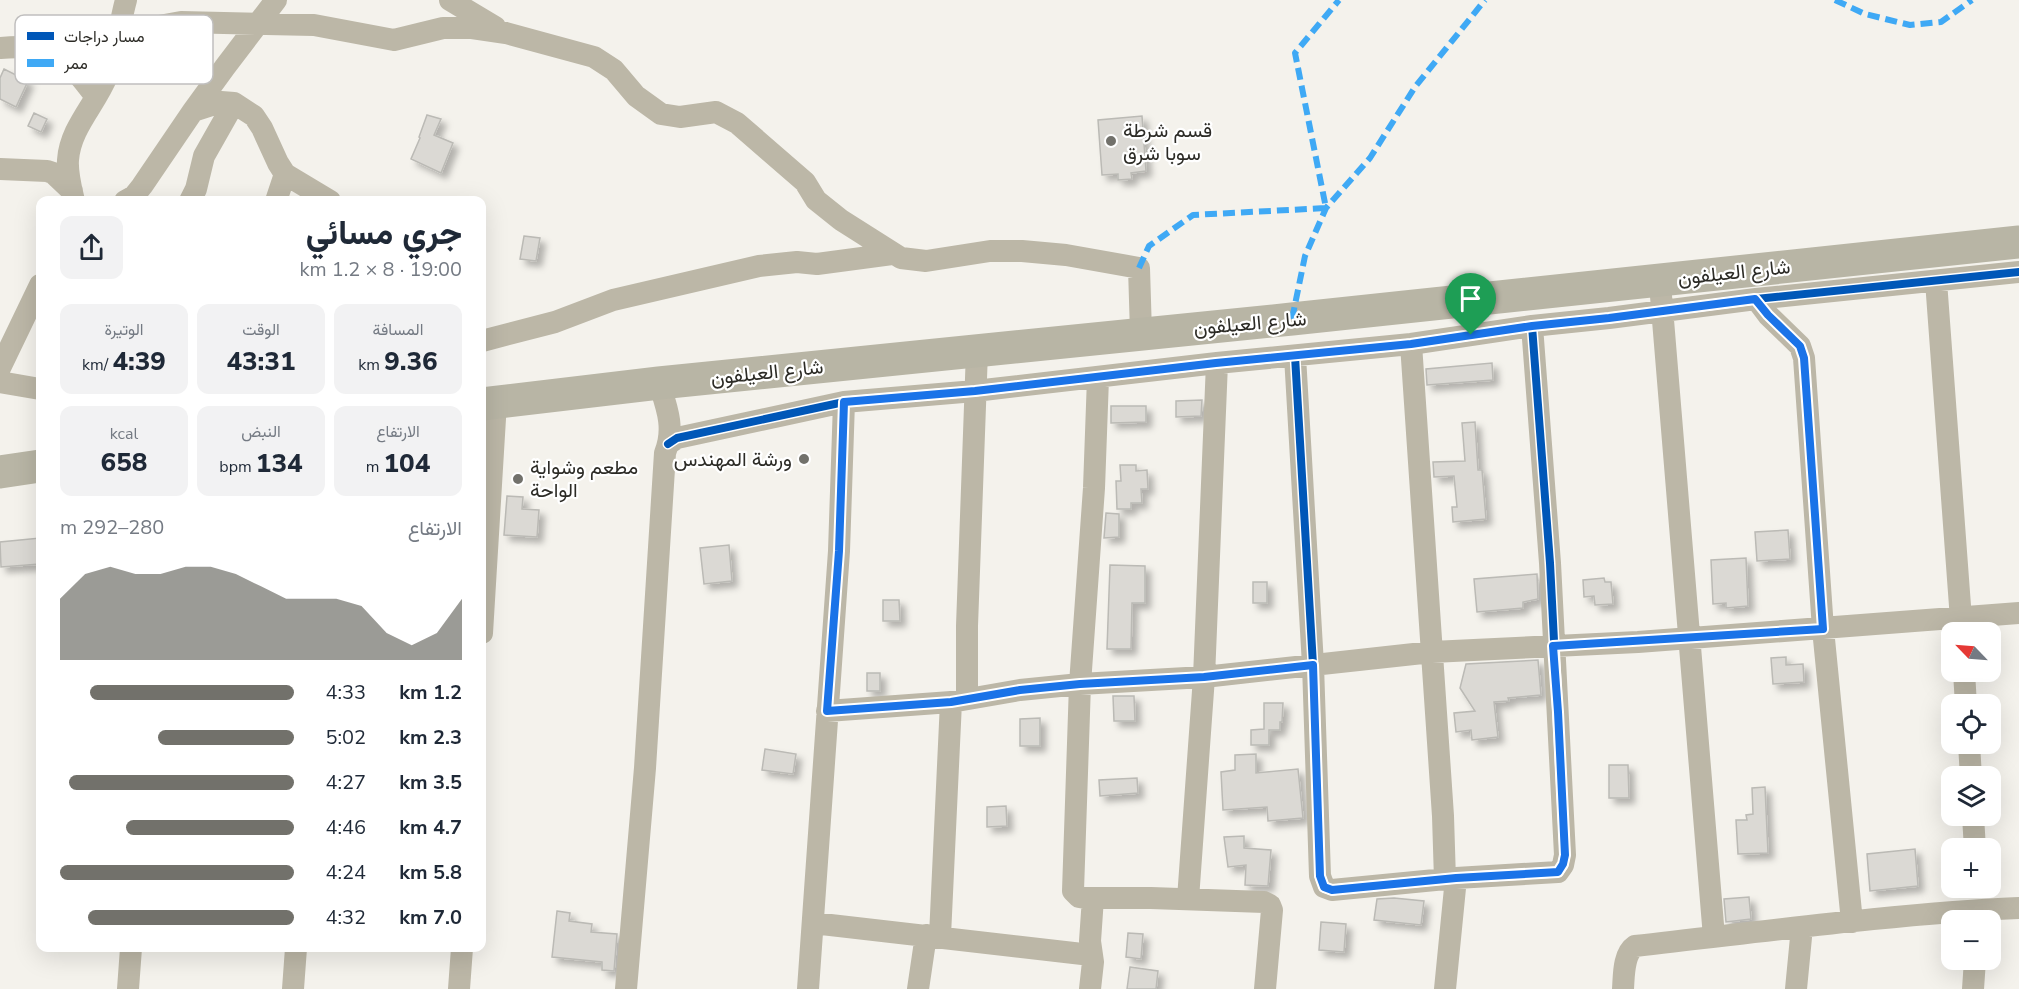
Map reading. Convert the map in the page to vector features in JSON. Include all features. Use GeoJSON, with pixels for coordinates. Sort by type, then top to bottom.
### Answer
{"type":"FeatureCollection","features":[{"type":"Feature","properties":{"kind":"highway","name":"شارع العيلفون"},"geometry":{"type":"LineString","coordinates":[[489,403],[659,383],[1141,333],[1292,320],[2019,242]]}},
{"type":"Feature","properties":{"kind":"highway"},"geometry":{"type":"LineString","coordinates":[[0,472],[36,467]]}},
{"type":"Feature","properties":{"kind":"street"},"geometry":{"type":"LineString","coordinates":[[123,15],[126,0]]}},
{"type":"Feature","properties":{"kind":"street"},"geometry":{"type":"LineString","coordinates":[[213,84],[276,0]]}},
{"type":"Feature","properties":{"kind":"street"},"geometry":{"type":"LineString","coordinates":[[450,0],[506,33]]}},
{"type":"Feature","properties":{"kind":"street"},"geometry":{"type":"LineString","coordinates":[[213,24],[314,25],[394,40],[443,28],[472,28],[506,33],[594,57],[614,70],[636,96],[661,114],[680,117],[716,112],[737,123],[805,182],[816,200],[841,220],[901,258],[926,261],[990,251],[1022,251],[1066,255],[1139,268],[1141,333]]}},
{"type":"Feature","properties":{"kind":"street"},"geometry":{"type":"LineString","coordinates":[[0,48],[15,47]]}},
{"type":"Feature","properties":{"kind":"street"},"geometry":{"type":"LineString","coordinates":[[85,84],[96,98]]}},
{"type":"Feature","properties":{"kind":"street"},"geometry":{"type":"LineString","coordinates":[[73,196],[68,160],[70,148],[84,116],[104,84]]}},
{"type":"Feature","properties":{"kind":"street"},"geometry":{"type":"LineString","coordinates":[[134,196],[213,84]]}},
{"type":"Feature","properties":{"kind":"street"},"geometry":{"type":"LineString","coordinates":[[193,111],[222,102],[234,103],[254,116],[285,174],[322,196]]}},
{"type":"Feature","properties":{"kind":"street"},"geometry":{"type":"LineString","coordinates":[[192,196],[204,156],[234,103]]}},
{"type":"Feature","properties":{"kind":"street"},"geometry":{"type":"LineString","coordinates":[[0,169],[53,173],[73,196]]}},
{"type":"Feature","properties":{"kind":"street"},"geometry":{"type":"LineString","coordinates":[[278,196],[285,174]]}},
{"type":"Feature","properties":{"kind":"street"},"geometry":{"type":"LineString","coordinates":[[486,340],[555,322],[613,300],[759,266],[797,262],[817,264],[892,254]]}},
{"type":"Feature","properties":{"kind":"street"},"geometry":{"type":"LineString","coordinates":[[668,444],[677,438],[844,402],[975,391],[1216,363],[1411,344],[1532,326],[1755,299],[2019,272]]}},
{"type":"Feature","properties":{"kind":"street"},"geometry":{"type":"LineString","coordinates":[[1660,279],[1714,938]]}},
{"type":"Feature","properties":{"kind":"street"},"geometry":{"type":"LineString","coordinates":[[1936,281],[1961,622]]}},
{"type":"Feature","properties":{"kind":"street"},"geometry":{"type":"LineString","coordinates":[[0,369],[36,293]]}},
{"type":"Feature","properties":{"kind":"street"},"geometry":{"type":"LineString","coordinates":[[1755,299],[1800,346],[1804,358],[1823,629],[1852,922]]}},
{"type":"Feature","properties":{"kind":"street"},"geometry":{"type":"LineString","coordinates":[[1295,356],[1313,665],[1320,876],[1324,887],[1332,890],[1558,872],[1565,855],[1559,724],[1550,563],[1532,326]]}},
{"type":"Feature","properties":{"kind":"street"},"geometry":{"type":"LineString","coordinates":[[1411,344],[1443,816],[1450,879],[1444,989]]}},
{"type":"Feature","properties":{"kind":"street"},"geometry":{"type":"LineString","coordinates":[[918,989],[933,936],[967,626],[977,351]]}},
{"type":"Feature","properties":{"kind":"street"},"geometry":{"type":"LineString","coordinates":[[1188,899],[1204,677],[1216,363]]}},
{"type":"Feature","properties":{"kind":"street"},"geometry":{"type":"LineString","coordinates":[[1098,378],[1094,488],[1080,684],[1073,891],[1079,897],[1093,898],[1264,902],[1270,905],[1272,910],[1265,989]]}},
{"type":"Feature","properties":{"kind":"street"},"geometry":{"type":"LineString","coordinates":[[0,382],[36,388]]}},
{"type":"Feature","properties":{"kind":"street"},"geometry":{"type":"LineString","coordinates":[[626,989],[645,768],[665,453],[668,444],[669,415],[659,383]]}},
{"type":"Feature","properties":{"kind":"street"},"geometry":{"type":"LineString","coordinates":[[808,989],[839,551],[844,402]]}},
{"type":"Feature","properties":{"kind":"street"},"geometry":{"type":"LineString","coordinates":[[486,502],[489,403]]}},
{"type":"Feature","properties":{"kind":"street"},"geometry":{"type":"LineString","coordinates":[[1976,622],[2019,613]]}},
{"type":"Feature","properties":{"kind":"street"},"geometry":{"type":"LineString","coordinates":[[827,711],[959,700],[1020,690],[1080,684],[1204,677],[1432,652],[1690,639],[1823,629],[1941,626]]}},
{"type":"Feature","properties":{"kind":"street"},"geometry":{"type":"LineString","coordinates":[[1090,989],[1093,962],[1090,941],[1093,898]]}},
{"type":"Feature","properties":{"kind":"street"},"geometry":{"type":"LineString","coordinates":[[1623,989],[1627,956],[1629,950],[1635,946],[1978,906],[2019,908]]}},
{"type":"Feature","properties":{"kind":"street"},"geometry":{"type":"LineString","coordinates":[[813,923],[1091,954]]}},
{"type":"Feature","properties":{"kind":"street"},"geometry":{"type":"LineString","coordinates":[[1796,989],[1802,927]]}},
{"type":"Feature","properties":{"kind":"street"},"geometry":{"type":"LineString","coordinates":[[128,989],[131,952]]}},
{"type":"Feature","properties":{"kind":"street"},"geometry":{"type":"LineString","coordinates":[[293,989],[296,952]]}},
{"type":"Feature","properties":{"kind":"street"},"geometry":{"type":"LineString","coordinates":[[459,989],[462,952]]}},
{"type":"Feature","properties":{"kind":"street"},"geometry":{"type":"LineString","coordinates":[[1973,989],[1974,970]]}},
{"type":"Feature","properties":{"kind":"building"},"geometry":{"type":"Polygon","coordinates":[[[4,69],[15,74],[15,84],[27,84],[16,107],[0,99],[0,78],[4,69]]]}},
{"type":"Feature","properties":{"kind":"building"},"geometry":{"type":"Polygon","coordinates":[[[34,113],[47,119],[41,132],[28,126],[34,113]]]}},
{"type":"Feature","properties":{"kind":"building"},"geometry":{"type":"Polygon","coordinates":[[[427,115],[441,119],[434,135],[453,143],[441,173],[411,159],[427,115]]]}},
{"type":"Feature","properties":{"kind":"building","name":"قسم شرطة سوبا شرق"},"geometry":{"type":"Polygon","coordinates":[[[1142,116],[1146,171],[1131,173],[1132,179],[1118,180],[1118,174],[1102,175],[1098,120],[1142,116]]]}},
{"type":"Feature","properties":{"kind":"building"},"geometry":{"type":"Polygon","coordinates":[[[524,236],[540,238],[536,261],[520,259],[524,236]]]}},
{"type":"Feature","properties":{"kind":"building"},"geometry":{"type":"Polygon","coordinates":[[[1492,363],[1493,380],[1427,385],[1426,369],[1492,363]]]}},
{"type":"Feature","properties":{"kind":"building"},"geometry":{"type":"Polygon","coordinates":[[[1202,400],[1201,416],[1176,417],[1176,401],[1202,400]]]}},
{"type":"Feature","properties":{"kind":"building"},"geometry":{"type":"Polygon","coordinates":[[[1111,406],[1146,406],[1146,422],[1111,423],[1111,406]]]}},
{"type":"Feature","properties":{"kind":"building"},"geometry":{"type":"Polygon","coordinates":[[[1475,422],[1478,470],[1482,470],[1486,519],[1453,522],[1452,507],[1457,507],[1454,476],[1434,477],[1433,462],[1465,461],[1462,423],[1475,422]]]}},
{"type":"Feature","properties":{"kind":"building"},"geometry":{"type":"Polygon","coordinates":[[[1120,465],[1136,465],[1136,471],[1147,470],[1148,489],[1141,489],[1142,503],[1131,503],[1131,509],[1117,509],[1116,481],[1121,481],[1120,465]]]}},
{"type":"Feature","properties":{"kind":"building"},"geometry":{"type":"Polygon","coordinates":[[[507,496],[523,497],[522,509],[539,510],[537,537],[504,535],[507,496]]]}},
{"type":"Feature","properties":{"kind":"building"},"geometry":{"type":"Polygon","coordinates":[[[1106,513],[1119,514],[1119,537],[1104,538],[1106,513]]]}},
{"type":"Feature","properties":{"kind":"building"},"geometry":{"type":"Polygon","coordinates":[[[1788,530],[1790,559],[1757,561],[1755,532],[1788,530]]]}},
{"type":"Feature","properties":{"kind":"building"},"geometry":{"type":"Polygon","coordinates":[[[36,538],[36,564],[1,567],[0,542],[36,538]]]}},
{"type":"Feature","properties":{"kind":"building"},"geometry":{"type":"Polygon","coordinates":[[[729,545],[732,581],[704,584],[700,548],[729,545]]]}},
{"type":"Feature","properties":{"kind":"building"},"geometry":{"type":"Polygon","coordinates":[[[1746,558],[1748,606],[1726,608],[1726,603],[1713,604],[1711,560],[1746,558]]]}},
{"type":"Feature","properties":{"kind":"building"},"geometry":{"type":"Polygon","coordinates":[[[1110,565],[1145,566],[1145,603],[1132,603],[1131,649],[1107,649],[1110,565]]]}},
{"type":"Feature","properties":{"kind":"building"},"geometry":{"type":"Polygon","coordinates":[[[1537,574],[1538,599],[1523,602],[1523,608],[1477,612],[1474,579],[1537,574]]]}},
{"type":"Feature","properties":{"kind":"building"},"geometry":{"type":"Polygon","coordinates":[[[1604,578],[1605,582],[1611,582],[1613,604],[1595,605],[1594,596],[1584,597],[1583,580],[1604,578]]]}},
{"type":"Feature","properties":{"kind":"building"},"geometry":{"type":"Polygon","coordinates":[[[1253,582],[1267,582],[1267,603],[1253,603],[1253,582]]]}},
{"type":"Feature","properties":{"kind":"building"},"geometry":{"type":"Polygon","coordinates":[[[883,600],[899,600],[900,621],[883,621],[883,600]]]}},
{"type":"Feature","properties":{"kind":"building"},"geometry":{"type":"Polygon","coordinates":[[[1786,657],[1786,665],[1803,664],[1804,682],[1773,684],[1771,658],[1786,657]]]}},
{"type":"Feature","properties":{"kind":"building"},"geometry":{"type":"Polygon","coordinates":[[[1538,660],[1541,695],[1508,698],[1509,701],[1494,702],[1498,737],[1472,740],[1471,730],[1456,732],[1454,713],[1475,711],[1460,688],[1466,664],[1538,660]]]}},
{"type":"Feature","properties":{"kind":"building"},"geometry":{"type":"Polygon","coordinates":[[[867,673],[880,673],[880,691],[867,691],[867,673]]]}},
{"type":"Feature","properties":{"kind":"building"},"geometry":{"type":"Polygon","coordinates":[[[1113,696],[1134,696],[1135,721],[1114,721],[1113,696]]]}},
{"type":"Feature","properties":{"kind":"building"},"geometry":{"type":"Polygon","coordinates":[[[1264,703],[1283,703],[1280,730],[1269,730],[1269,745],[1251,745],[1251,730],[1264,729],[1264,703]]]}},
{"type":"Feature","properties":{"kind":"building"},"geometry":{"type":"Polygon","coordinates":[[[1040,718],[1040,746],[1020,746],[1020,719],[1040,718]]]}},
{"type":"Feature","properties":{"kind":"building"},"geometry":{"type":"Polygon","coordinates":[[[765,749],[796,754],[793,774],[762,770],[765,749]]]}},
{"type":"Feature","properties":{"kind":"building"},"geometry":{"type":"Polygon","coordinates":[[[1256,754],[1256,773],[1298,769],[1303,818],[1268,821],[1267,807],[1223,810],[1221,772],[1235,770],[1235,755],[1256,754]]]}},
{"type":"Feature","properties":{"kind":"building"},"geometry":{"type":"Polygon","coordinates":[[[1609,765],[1628,765],[1629,798],[1609,798],[1609,765]]]}},
{"type":"Feature","properties":{"kind":"building"},"geometry":{"type":"Polygon","coordinates":[[[1137,778],[1138,793],[1100,796],[1099,780],[1137,778]]]}},
{"type":"Feature","properties":{"kind":"building"},"geometry":{"type":"Polygon","coordinates":[[[1765,787],[1768,853],[1738,854],[1736,820],[1747,820],[1746,815],[1753,814],[1752,788],[1765,787]]]}},
{"type":"Feature","properties":{"kind":"building"},"geometry":{"type":"Polygon","coordinates":[[[1006,806],[1007,826],[987,827],[987,807],[1006,806]]]}},
{"type":"Feature","properties":{"kind":"building"},"geometry":{"type":"Polygon","coordinates":[[[1244,836],[1244,848],[1271,850],[1268,886],[1245,885],[1246,865],[1228,867],[1224,837],[1244,836]]]}},
{"type":"Feature","properties":{"kind":"building"},"geometry":{"type":"Polygon","coordinates":[[[1915,849],[1918,886],[1870,891],[1867,854],[1915,849]]]}},
{"type":"Feature","properties":{"kind":"building"},"geometry":{"type":"Polygon","coordinates":[[[1749,897],[1751,919],[1726,922],[1724,899],[1749,897]]]}},
{"type":"Feature","properties":{"kind":"building"},"geometry":{"type":"Polygon","coordinates":[[[1377,899],[1424,901],[1421,925],[1374,920],[1377,899]]]}},
{"type":"Feature","properties":{"kind":"building"},"geometry":{"type":"Polygon","coordinates":[[[557,911],[570,913],[569,921],[592,924],[591,932],[617,934],[614,971],[602,970],[602,962],[552,957],[557,911]]]}},
{"type":"Feature","properties":{"kind":"building"},"geometry":{"type":"Polygon","coordinates":[[[1321,922],[1346,924],[1344,952],[1319,950],[1321,922]]]}},
{"type":"Feature","properties":{"kind":"building"},"geometry":{"type":"Polygon","coordinates":[[[1128,933],[1143,934],[1141,959],[1126,957],[1128,933]]]}},
{"type":"Feature","properties":{"kind":"building"},"geometry":{"type":"Polygon","coordinates":[[[1130,967],[1158,971],[1156,989],[1127,989],[1130,967]]]}},
{"type":"Feature","properties":{"kind":"marked path"},"geometry":{"type":"LineString","coordinates":[[1139,268],[1149,246],[1193,215],[1326,208],[1295,53],[1339,0]]}},
{"type":"Feature","properties":{"kind":"marked path"},"geometry":{"type":"LineString","coordinates":[[1292,319],[1305,256],[1326,208],[1370,158],[1415,87],[1485,0]]}},
{"type":"Feature","properties":{"kind":"marked path"},"geometry":{"type":"LineString","coordinates":[[1835,0],[1865,14],[1910,25],[1941,22],[1972,0]]}},
{"type":"Feature","properties":{"kind":"cycle path"},"geometry":{"type":"LineString","coordinates":[[668,444],[677,438],[844,402],[975,391],[1217,363],[1411,344],[1532,326],[1756,299],[2019,272]]}},
{"type":"Feature","properties":{"kind":"cycle path"},"geometry":{"type":"LineString","coordinates":[[1295,356],[1313,665],[1320,876],[1324,887],[1332,890],[1456,878],[1558,872],[1563,865],[1565,855],[1550,563],[1532,326]]}},
{"type":"Feature","properties":{"kind":"place","name":"قسم شرطة سوبا شرق"},"geometry":{"type":"Point","coordinates":[1111,141]}},
{"type":"Feature","properties":{"kind":"place","name":"ورشة المهندس"},"geometry":{"type":"Point","coordinates":[804,459]}},
{"type":"Feature","properties":{"kind":"place","name":"مطعم وشواية الواحة"},"geometry":{"type":"Point","coordinates":[518,479]}},
{"type":"Feature","properties":{"kind":"route"},"geometry":{"type":"LineString","coordinates":[[1755,299],[1800,346],[1804,358],[1823,629],[1553,646],[1565,855],[1558,872],[1456,878],[1332,890],[1324,887],[1320,876],[1313,665],[1204,677],[1080,684],[1020,690],[951,702],[827,711],[839,551],[844,402],[1098,378],[1216,363],[1411,344],[1471,335],[1755,299]]}}]}
